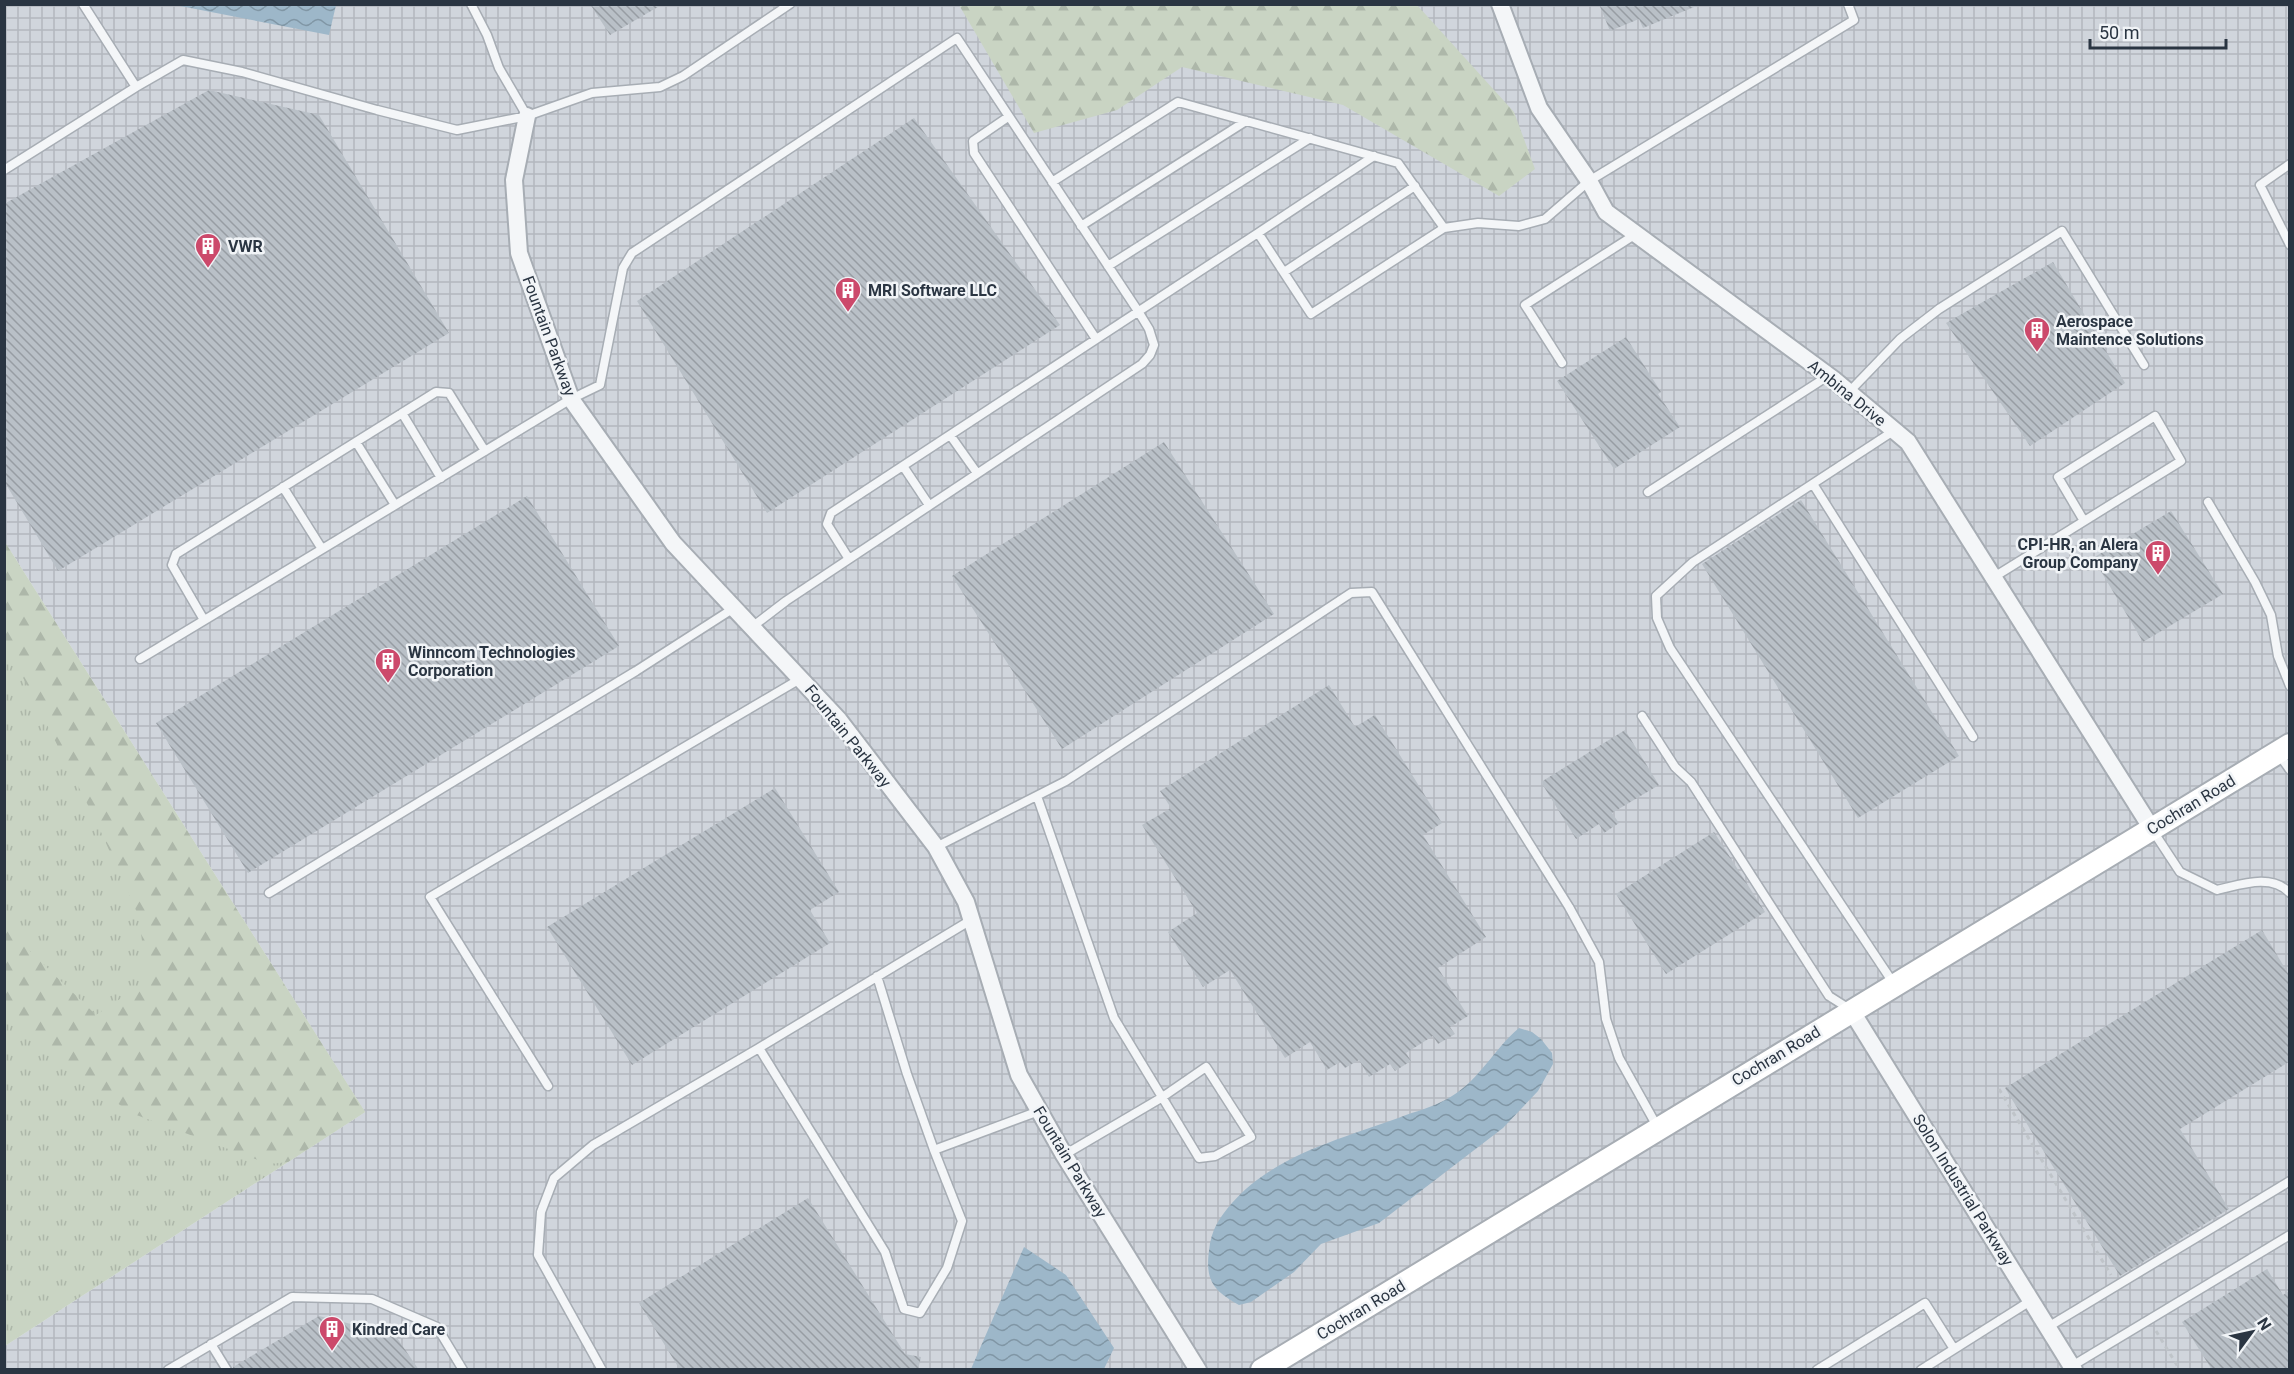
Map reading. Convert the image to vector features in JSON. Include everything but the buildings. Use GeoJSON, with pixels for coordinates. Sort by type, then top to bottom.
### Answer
{"type":"FeatureCollection","features":[{"type":"Feature","properties":{"kind":"street","name":"Ambina Drive"},"geometry":{"type":"LineString","coordinates":[[1500,4],[1539,108],[1589,181],[1606,212],[1828,376],[1908,442],[2152,829]]}},
{"type":"Feature","properties":{"kind":"street","name":"Fountain Parkway"},"geometry":{"type":"LineString","coordinates":[[527,117],[514,180],[519,253],[571,399],[674,543],[839,720],[936,847],[966,902],[1019,1076],[1064,1155],[1198,1370]]}},
{"type":"Feature","properties":{"kind":"street","name":"Cochran Road"},"geometry":{"type":"LineString","coordinates":[[1262,1370],[2152,829],[2286,756]]}},
{"type":"Feature","properties":{"kind":"street","name":"Solon Industrial Parkway"},"geometry":{"type":"LineString","coordinates":[[1851,1010],[2073,1368]]}},
{"type":"Feature","properties":{"kind":"lane"},"geometry":{"type":"LineString","coordinates":[[83,4],[136,87]]}},
{"type":"Feature","properties":{"kind":"lane"},"geometry":{"type":"LineString","coordinates":[[471,4],[487,35],[499,68],[527,117]]}},
{"type":"Feature","properties":{"kind":"lane"},"geometry":{"type":"LineString","coordinates":[[4,170],[183,60],[242,72],[457,130],[527,117],[592,93],[660,87],[683,76],[790,4]]}},
{"type":"Feature","properties":{"kind":"lane"},"geometry":{"type":"LineString","coordinates":[[1258,233],[1311,314],[1444,228],[1478,223],[1519,226],[1545,219],[1589,181],[1854,20],[1848,4]]}},
{"type":"Feature","properties":{"kind":"lane"},"geometry":{"type":"LineString","coordinates":[[140,659],[571,399],[600,386],[623,268],[632,253],[957,39],[1138,311],[1149,329],[1154,345],[1150,355],[1142,364],[786,601],[752,627]]}},
{"type":"Feature","properties":{"kind":"lane"},"geometry":{"type":"LineString","coordinates":[[1052,182],[1178,102],[1398,163],[1444,228]]}},
{"type":"Feature","properties":{"kind":"lane"},"geometry":{"type":"LineString","coordinates":[[1008,117],[974,141],[974,153],[1096,339]]}},
{"type":"Feature","properties":{"kind":"lane"},"geometry":{"type":"LineString","coordinates":[[1081,225],[1246,121]]}},
{"type":"Feature","properties":{"kind":"lane"},"geometry":{"type":"LineString","coordinates":[[1108,266],[1310,138]]}},
{"type":"Feature","properties":{"kind":"lane"},"geometry":{"type":"LineString","coordinates":[[849,559],[827,524],[831,513],[1374,156]]}},
{"type":"Feature","properties":{"kind":"lane"},"geometry":{"type":"LineString","coordinates":[[2289,164],[2260,185],[2289,244]]}},
{"type":"Feature","properties":{"kind":"lane"},"geometry":{"type":"LineString","coordinates":[[1284,272],[1415,186]]}},
{"type":"Feature","properties":{"kind":"lane"},"geometry":{"type":"LineString","coordinates":[[1849,392],[1900,339],[1939,309],[2062,231],[2144,365]]}},
{"type":"Feature","properties":{"kind":"lane"},"geometry":{"type":"LineString","coordinates":[[1562,363],[1525,304],[1636,234]]}},
{"type":"Feature","properties":{"kind":"lane"},"geometry":{"type":"LineString","coordinates":[[1648,492],[1828,376]]}},
{"type":"Feature","properties":{"kind":"lane"},"geometry":{"type":"LineString","coordinates":[[204,620],[172,566],[176,554],[436,392],[449,393],[485,451]]}},
{"type":"Feature","properties":{"kind":"lane"},"geometry":{"type":"LineString","coordinates":[[402,413],[441,478]]}},
{"type":"Feature","properties":{"kind":"lane"},"geometry":{"type":"LineString","coordinates":[[1994,577],[2084,521],[2181,460],[2155,416],[2058,477],[2084,521]]}},
{"type":"Feature","properties":{"kind":"lane"},"geometry":{"type":"LineString","coordinates":[[1894,430],[1696,560],[1656,596],[1657,618],[1670,648],[1894,985]]}},
{"type":"Feature","properties":{"kind":"lane"},"geometry":{"type":"LineString","coordinates":[[950,435],[977,473]]}},
{"type":"Feature","properties":{"kind":"lane"},"geometry":{"type":"LineString","coordinates":[[356,442],[395,505]]}},
{"type":"Feature","properties":{"kind":"lane"},"geometry":{"type":"LineString","coordinates":[[903,466],[929,505]]}},
{"type":"Feature","properties":{"kind":"lane"},"geometry":{"type":"LineString","coordinates":[[1813,484],[1973,737]]}},
{"type":"Feature","properties":{"kind":"lane"},"geometry":{"type":"LineString","coordinates":[[283,487],[322,549]]}},
{"type":"Feature","properties":{"kind":"lane"},"geometry":{"type":"LineString","coordinates":[[2208,502],[2255,582],[2271,615],[2278,656],[2289,686]]}},
{"type":"Feature","properties":{"kind":"lane"},"geometry":{"type":"LineString","coordinates":[[936,847],[1066,781],[1351,593],[1372,592],[1569,907],[1599,962],[1606,1019],[1619,1058],[1658,1128]]}},
{"type":"Feature","properties":{"kind":"lane"},"geometry":{"type":"LineString","coordinates":[[269,893],[636,671],[734,608]]}},
{"type":"Feature","properties":{"kind":"lane"},"geometry":{"type":"LineString","coordinates":[[548,1086],[430,897],[800,679]]}},
{"type":"Feature","properties":{"kind":"lane"},"geometry":{"type":"LineString","coordinates":[[1642,716],[1675,767],[1691,782],[1829,996],[1851,1010]]}},
{"type":"Feature","properties":{"kind":"lane"},"geometry":{"type":"LineString","coordinates":[[1037,796],[1114,1018],[1161,1098],[1199,1158],[1215,1155],[1251,1137],[1206,1067],[1161,1098],[1064,1155]]}},
{"type":"Feature","properties":{"kind":"lane"},"geometry":{"type":"LineString","coordinates":[[2152,829],[2180,872],[2217,890],[2255,881],[2283,885],[2289,893]]}},
{"type":"Feature","properties":{"kind":"lane"},"geometry":{"type":"LineString","coordinates":[[602,1370],[538,1255],[541,1212],[554,1178],[593,1145],[971,920]]}},
{"type":"Feature","properties":{"kind":"lane"},"geometry":{"type":"LineString","coordinates":[[759,1048],[885,1252],[904,1309],[920,1313],[947,1268],[962,1221],[906,1074],[877,976]]}},
{"type":"Feature","properties":{"kind":"lane"},"geometry":{"type":"LineString","coordinates":[[934,1150],[1039,1111]]}},
{"type":"Feature","properties":{"kind":"lane"},"geometry":{"type":"LineString","coordinates":[[2048,1327],[2289,1181]]}},
{"type":"Feature","properties":{"kind":"lane"},"geometry":{"type":"LineString","coordinates":[[2073,1368],[2149,1319],[2289,1235]]}},
{"type":"Feature","properties":{"kind":"lane"},"geometry":{"type":"LineString","coordinates":[[168,1370],[292,1297],[372,1299],[437,1327],[463,1370]]}},
{"type":"Feature","properties":{"kind":"lane"},"geometry":{"type":"LineString","coordinates":[[1921,1370],[2032,1300]]}},
{"type":"Feature","properties":{"kind":"lane"},"geometry":{"type":"LineString","coordinates":[[1816,1370],[1925,1303],[1954,1349]]}},
{"type":"Feature","properties":{"kind":"lane"},"geometry":{"type":"LineString","coordinates":[[211,1344],[227,1370]]}},
{"type":"Feature","properties":{"kind":"path"},"geometry":{"type":"LineString","coordinates":[[1999,1089],[2118,1285]]}},
{"type":"Feature","properties":{"kind":"path"},"geometry":{"type":"LineString","coordinates":[[2149,1319],[2180,1370]]}},
{"type":"Feature","properties":{"kind":"shaded area"},"geometry":{"type":"Polygon","coordinates":[[[5,5],[2289,5],[2289,1369],[5,1369],[5,1346],[365,1112],[5,542],[5,5]]]}},
{"type":"Feature","properties":{"kind":"green space"},"geometry":{"type":"Polygon","coordinates":[[[959,5],[1417,5],[1514,112],[1535,169],[1499,196],[1343,105],[1182,67],[1117,110],[1034,133],[959,5]]]}},
{"type":"Feature","properties":{"kind":"green space"},"geometry":{"type":"Polygon","coordinates":[[[4,542],[365,1112],[5,1346],[4,1346],[4,542]]]}},
{"type":"Feature","properties":{"kind":"green space"},"geometry":{"type":"Polygon","coordinates":[[[5,542],[365,1112],[288,1162],[269,1164],[131,1113],[29,1039],[5,1016],[5,927],[96,1015],[147,981],[139,917],[97,823],[13,658],[5,650],[5,542]]]}},
{"type":"Feature","properties":{"kind":"water"},"geometry":{"type":"Polygon","coordinates":[[[175,5],[336,5],[329,35],[175,5]]]}},
{"type":"Feature","properties":{"kind":"water"},"geometry":{"type":"Polygon","coordinates":[[[1519,1028],[1532,1032],[1541,1039],[1552,1053],[1553,1064],[1538,1091],[1503,1128],[1379,1223],[1321,1244],[1294,1272],[1251,1302],[1239,1305],[1217,1290],[1208,1270],[1212,1237],[1223,1214],[1250,1186],[1269,1171],[1313,1149],[1447,1099],[1471,1081],[1519,1028]]]}},
{"type":"Feature","properties":{"kind":"water"},"geometry":{"type":"Polygon","coordinates":[[[1024,1247],[1066,1275],[1114,1348],[1104,1369],[971,1369],[1024,1247]]]}},
{"type":"Feature","properties":{"kind":"place","name":"VWR"},"geometry":{"type":"Point","coordinates":[208,269]}},
{"type":"Feature","properties":{"kind":"place","name":"MRI Software LLC"},"geometry":{"type":"Point","coordinates":[848,313]}},
{"type":"Feature","properties":{"kind":"place","name":"Aerospace Maintence Solutions"},"geometry":{"type":"Point","coordinates":[2037,353]}},
{"type":"Feature","properties":{"kind":"place","name":"CPI-HR, an Alera Group Company"},"geometry":{"type":"Point","coordinates":[2158,576]}},
{"type":"Feature","properties":{"kind":"place","name":"Winncom Technologies Corporation"},"geometry":{"type":"Point","coordinates":[388,684]}},
{"type":"Feature","properties":{"kind":"place","name":"Kindred Care"},"geometry":{"type":"Point","coordinates":[332,1352]}}]}
